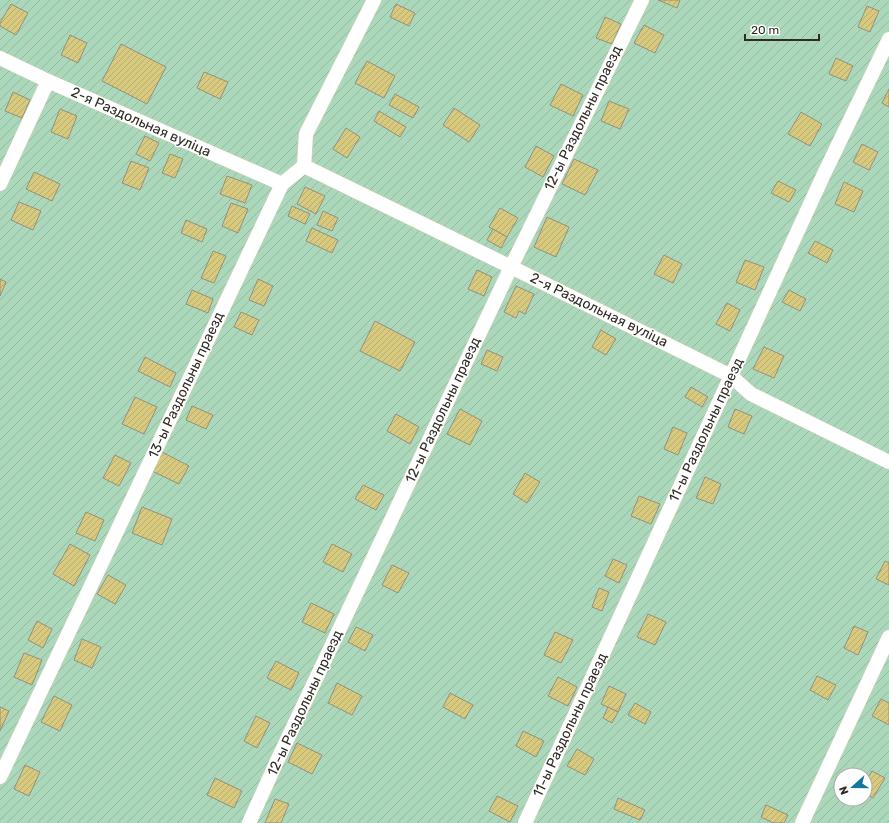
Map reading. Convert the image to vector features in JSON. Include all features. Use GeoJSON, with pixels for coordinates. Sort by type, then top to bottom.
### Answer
{"type":"FeatureCollection","features":[{"type":"Feature","properties":{"kind":"lane"},"geometry":{"type":"LineString","coordinates":[[304,166],[306,134],[374,0]]}},
{"type":"Feature","properties":{"kind":"lane","name":"12-ы Раздольны праезд"},"geometry":{"type":"LineString","coordinates":[[249,823],[511,267],[642,0]]}},
{"type":"Feature","properties":{"kind":"lane","name":"11-ы Раздольны праезд"},"geometry":{"type":"LineString","coordinates":[[525,823],[824,174],[889,39]]}},
{"type":"Feature","properties":{"kind":"lane","name":"2-я Раздольная вуліца"},"geometry":{"type":"LineString","coordinates":[[0,58],[48,81],[282,184]]}},
{"type":"Feature","properties":{"kind":"lane"},"geometry":{"type":"LineString","coordinates":[[0,184],[48,81]]}},
{"type":"Feature","properties":{"kind":"lane","name":"13-ы Раздольны праезд"},"geometry":{"type":"LineString","coordinates":[[0,777],[282,184],[304,166]]}},
{"type":"Feature","properties":{"kind":"lane","name":"2-я Раздольная вуліца"},"geometry":{"type":"LineString","coordinates":[[304,166],[731,376],[751,394],[889,462]]}},
{"type":"Feature","properties":{"kind":"lane"},"geometry":{"type":"LineString","coordinates":[[802,823],[889,637]]}},
{"type":"Feature","properties":{"kind":"green space"},"geometry":{"type":"Polygon","coordinates":[[[0,0],[889,0],[889,823],[0,823],[0,0]]]}},
{"type":"Feature","properties":{"kind":"building"},"geometry":{"type":"Polygon","coordinates":[[[658,0],[680,0],[677,8],[658,0]]]}},
{"type":"Feature","properties":{"kind":"building"},"geometry":{"type":"Polygon","coordinates":[[[11,4],[28,13],[16,35],[0,26],[0,23],[11,4]]]}},
{"type":"Feature","properties":{"kind":"building"},"geometry":{"type":"Polygon","coordinates":[[[396,4],[415,13],[409,26],[390,17],[396,4]]]}},
{"type":"Feature","properties":{"kind":"building"},"geometry":{"type":"Polygon","coordinates":[[[867,6],[879,11],[870,32],[858,27],[867,6]]]}},
{"type":"Feature","properties":{"kind":"building"},"geometry":{"type":"Polygon","coordinates":[[[605,17],[621,24],[612,44],[596,38],[605,17]]]}},
{"type":"Feature","properties":{"kind":"building"},"geometry":{"type":"Polygon","coordinates":[[[644,25],[664,35],[655,53],[634,43],[644,25]]]}},
{"type":"Feature","properties":{"kind":"building"},"geometry":{"type":"Polygon","coordinates":[[[70,35],[87,43],[78,63],[61,55],[70,35]]]}},
{"type":"Feature","properties":{"kind":"building"},"geometry":{"type":"Polygon","coordinates":[[[121,44],[166,67],[147,104],[102,81],[121,44]]]}},
{"type":"Feature","properties":{"kind":"building"},"geometry":{"type":"Polygon","coordinates":[[[836,58],[853,66],[846,81],[829,74],[836,58]]]}},
{"type":"Feature","properties":{"kind":"building"},"geometry":{"type":"Polygon","coordinates":[[[367,61],[395,76],[384,98],[355,83],[367,61]]]}},
{"type":"Feature","properties":{"kind":"building"},"geometry":{"type":"Polygon","coordinates":[[[204,72],[228,82],[220,99],[197,88],[204,72]]]}},
{"type":"Feature","properties":{"kind":"building"},"geometry":{"type":"Polygon","coordinates":[[[561,84],[583,95],[573,116],[550,105],[561,84]]]}},
{"type":"Feature","properties":{"kind":"building"},"geometry":{"type":"Polygon","coordinates":[[[889,89],[889,107],[882,103],[889,89]]]}},
{"type":"Feature","properties":{"kind":"building"},"geometry":{"type":"Polygon","coordinates":[[[13,92],[30,100],[22,118],[5,111],[13,92]]]}},
{"type":"Feature","properties":{"kind":"building"},"geometry":{"type":"Polygon","coordinates":[[[395,94],[419,107],[413,118],[389,105],[395,94]]]}},
{"type":"Feature","properties":{"kind":"building"},"geometry":{"type":"Polygon","coordinates":[[[609,101],[629,109],[620,129],[601,121],[609,101]]]}},
{"type":"Feature","properties":{"kind":"building"},"geometry":{"type":"Polygon","coordinates":[[[454,108],[480,125],[469,142],[443,125],[454,108]]]}},
{"type":"Feature","properties":{"kind":"building"},"geometry":{"type":"Polygon","coordinates":[[[60,109],[77,116],[68,139],[51,132],[60,109]]]}},
{"type":"Feature","properties":{"kind":"building"},"geometry":{"type":"Polygon","coordinates":[[[379,111],[406,127],[400,137],[374,121],[379,111]]]}},
{"type":"Feature","properties":{"kind":"building"},"geometry":{"type":"Polygon","coordinates":[[[801,112],[822,124],[810,146],[788,134],[801,112]]]}},
{"type":"Feature","properties":{"kind":"building"},"geometry":{"type":"Polygon","coordinates":[[[346,128],[360,137],[347,158],[333,149],[346,128]]]}},
{"type":"Feature","properties":{"kind":"building"},"geometry":{"type":"Polygon","coordinates":[[[145,136],[159,143],[150,161],[136,154],[145,136]]]}},
{"type":"Feature","properties":{"kind":"building"},"geometry":{"type":"Polygon","coordinates":[[[862,144],[878,152],[869,170],[853,162],[862,144]]]}},
{"type":"Feature","properties":{"kind":"building"},"geometry":{"type":"Polygon","coordinates":[[[536,146],[554,156],[543,177],[525,167],[536,146]]]}},
{"type":"Feature","properties":{"kind":"building"},"geometry":{"type":"Polygon","coordinates":[[[170,154],[183,159],[175,178],[162,173],[170,154]]]}},
{"type":"Feature","properties":{"kind":"building"},"geometry":{"type":"Polygon","coordinates":[[[574,159],[598,170],[585,195],[562,184],[574,159]]]}},
{"type":"Feature","properties":{"kind":"building"},"geometry":{"type":"Polygon","coordinates":[[[131,161],[149,168],[140,190],[122,183],[131,161]]]}},
{"type":"Feature","properties":{"kind":"building"},"geometry":{"type":"Polygon","coordinates":[[[34,172],[60,184],[52,201],[26,189],[34,172]]]}},
{"type":"Feature","properties":{"kind":"building"},"geometry":{"type":"Polygon","coordinates":[[[227,176],[252,185],[245,203],[220,194],[227,176]]]}},
{"type":"Feature","properties":{"kind":"building"},"geometry":{"type":"Polygon","coordinates":[[[778,181],[796,190],[789,202],[771,193],[778,181]]]}},
{"type":"Feature","properties":{"kind":"building"},"geometry":{"type":"Polygon","coordinates":[[[844,182],[863,191],[854,212],[835,204],[844,182]]]}},
{"type":"Feature","properties":{"kind":"building"},"geometry":{"type":"Polygon","coordinates":[[[305,187],[325,196],[316,214],[297,204],[305,187]]]}},
{"type":"Feature","properties":{"kind":"building"},"geometry":{"type":"Polygon","coordinates":[[[19,202],[41,211],[33,230],[11,220],[19,202]]]}},
{"type":"Feature","properties":{"kind":"building"},"geometry":{"type":"Polygon","coordinates":[[[231,203],[248,209],[238,233],[222,226],[231,203]]]}},
{"type":"Feature","properties":{"kind":"building"},"geometry":{"type":"Polygon","coordinates":[[[292,206],[310,214],[305,224],[288,216],[292,206]]]}},
{"type":"Feature","properties":{"kind":"building"},"geometry":{"type":"Polygon","coordinates":[[[500,208],[518,218],[507,237],[489,227],[500,208]]]}},
{"type":"Feature","properties":{"kind":"building"},"geometry":{"type":"Polygon","coordinates":[[[323,211],[338,218],[332,231],[317,225],[323,211]]]}},
{"type":"Feature","properties":{"kind":"building"},"geometry":{"type":"Polygon","coordinates":[[[547,217],[569,227],[556,257],[534,247],[547,217]]]}},
{"type":"Feature","properties":{"kind":"building"},"geometry":{"type":"Polygon","coordinates":[[[186,220],[207,229],[202,242],[181,233],[186,220]]]}},
{"type":"Feature","properties":{"kind":"building"},"geometry":{"type":"Polygon","coordinates":[[[312,228],[338,240],[332,253],[306,241],[312,228]]]}},
{"type":"Feature","properties":{"kind":"building"},"geometry":{"type":"Polygon","coordinates":[[[493,229],[507,237],[501,248],[487,240],[493,229]]]}},
{"type":"Feature","properties":{"kind":"building"},"geometry":{"type":"Polygon","coordinates":[[[815,241],[833,250],[827,263],[808,253],[815,241]]]}},
{"type":"Feature","properties":{"kind":"building"},"geometry":{"type":"Polygon","coordinates":[[[213,251],[226,256],[214,283],[201,278],[213,251]]]}},
{"type":"Feature","properties":{"kind":"building"},"geometry":{"type":"Polygon","coordinates":[[[664,255],[682,264],[673,283],[654,274],[664,255]]]}},
{"type":"Feature","properties":{"kind":"building"},"geometry":{"type":"Polygon","coordinates":[[[745,260],[764,267],[755,290],[736,282],[745,260]]]}},
{"type":"Feature","properties":{"kind":"building"},"geometry":{"type":"Polygon","coordinates":[[[477,270],[492,277],[484,296],[468,289],[477,270]]]}},
{"type":"Feature","properties":{"kind":"building"},"geometry":{"type":"Polygon","coordinates":[[[0,279],[6,282],[0,296],[0,279]]]}},
{"type":"Feature","properties":{"kind":"building"},"geometry":{"type":"Polygon","coordinates":[[[258,279],[273,286],[264,306],[249,300],[258,279]]]}},
{"type":"Feature","properties":{"kind":"building"},"geometry":{"type":"Polygon","coordinates":[[[516,286],[534,294],[525,314],[519,311],[516,318],[504,312],[516,286]]]}},
{"type":"Feature","properties":{"kind":"building"},"geometry":{"type":"Polygon","coordinates":[[[192,290],[213,299],[208,313],[186,304],[192,290]]]}},
{"type":"Feature","properties":{"kind":"building"},"geometry":{"type":"Polygon","coordinates":[[[789,290],[806,299],[800,311],[782,302],[789,290]]]}},
{"type":"Feature","properties":{"kind":"building"},"geometry":{"type":"Polygon","coordinates":[[[727,303],[740,310],[730,331],[716,324],[727,303]]]}},
{"type":"Feature","properties":{"kind":"building"},"geometry":{"type":"Polygon","coordinates":[[[241,312],[259,320],[252,335],[234,327],[241,312]]]}},
{"type":"Feature","properties":{"kind":"building"},"geometry":{"type":"Polygon","coordinates":[[[375,321],[415,342],[400,371],[360,351],[375,321]]]}},
{"type":"Feature","properties":{"kind":"building"},"geometry":{"type":"Polygon","coordinates":[[[601,330],[616,339],[606,355],[592,347],[601,330]]]}},
{"type":"Feature","properties":{"kind":"building"},"geometry":{"type":"Polygon","coordinates":[[[764,347],[784,356],[774,378],[753,369],[764,347]]]}},
{"type":"Feature","properties":{"kind":"building"},"geometry":{"type":"Polygon","coordinates":[[[487,350],[503,357],[497,371],[481,364],[487,350]]]}},
{"type":"Feature","properties":{"kind":"building"},"geometry":{"type":"Polygon","coordinates":[[[145,357],[176,373],[170,387],[138,371],[145,357]]]}},
{"type":"Feature","properties":{"kind":"building"},"geometry":{"type":"Polygon","coordinates":[[[691,387],[708,397],[702,407],[685,397],[691,387]]]}},
{"type":"Feature","properties":{"kind":"building"},"geometry":{"type":"Polygon","coordinates":[[[135,397],[157,407],[144,434],[122,424],[135,397]]]}},
{"type":"Feature","properties":{"kind":"building"},"geometry":{"type":"Polygon","coordinates":[[[192,406],[213,415],[206,429],[186,420],[192,406]]]}},
{"type":"Feature","properties":{"kind":"building"},"geometry":{"type":"Polygon","coordinates":[[[460,409],[482,421],[470,445],[447,434],[460,409]]]}},
{"type":"Feature","properties":{"kind":"building"},"geometry":{"type":"Polygon","coordinates":[[[735,409],[752,416],[744,434],[728,427],[735,409]]]}},
{"type":"Feature","properties":{"kind":"building"},"geometry":{"type":"Polygon","coordinates":[[[396,414],[419,427],[410,444],[387,431],[396,414]]]}},
{"type":"Feature","properties":{"kind":"building"},"geometry":{"type":"Polygon","coordinates":[[[673,427],[687,433],[678,455],[664,449],[673,427]]]}},
{"type":"Feature","properties":{"kind":"building"},"geometry":{"type":"Polygon","coordinates":[[[162,452],[189,466],[179,484],[152,471],[162,452]]]}},
{"type":"Feature","properties":{"kind":"building"},"geometry":{"type":"Polygon","coordinates":[[[115,455],[131,463],[119,486],[103,478],[115,455]]]}},
{"type":"Feature","properties":{"kind":"building"},"geometry":{"type":"Polygon","coordinates":[[[525,473],[540,482],[527,503],[513,494],[525,473]]]}},
{"type":"Feature","properties":{"kind":"building"},"geometry":{"type":"Polygon","coordinates":[[[705,477],[721,484],[713,504],[696,498],[705,477]]]}},
{"type":"Feature","properties":{"kind":"building"},"geometry":{"type":"Polygon","coordinates":[[[363,485],[384,495],[376,510],[355,499],[363,485]]]}},
{"type":"Feature","properties":{"kind":"building"},"geometry":{"type":"Polygon","coordinates":[[[639,496],[660,504],[651,524],[631,516],[639,496]]]}},
{"type":"Feature","properties":{"kind":"building"},"geometry":{"type":"Polygon","coordinates":[[[142,507],[172,519],[162,545],[132,533],[142,507]]]}},
{"type":"Feature","properties":{"kind":"building"},"geometry":{"type":"Polygon","coordinates":[[[86,512],[104,520],[95,541],[76,533],[86,512]]]}},
{"type":"Feature","properties":{"kind":"building"},"geometry":{"type":"Polygon","coordinates":[[[70,544],[90,555],[74,586],[53,574],[70,544]]]}},
{"type":"Feature","properties":{"kind":"building"},"geometry":{"type":"Polygon","coordinates":[[[332,544],[352,554],[343,572],[323,562],[332,544]]]}},
{"type":"Feature","properties":{"kind":"building"},"geometry":{"type":"Polygon","coordinates":[[[613,559],[627,565],[619,583],[605,576],[613,559]]]}},
{"type":"Feature","properties":{"kind":"building"},"geometry":{"type":"Polygon","coordinates":[[[885,561],[889,563],[889,585],[876,579],[885,561]]]}},
{"type":"Feature","properties":{"kind":"building"},"geometry":{"type":"Polygon","coordinates":[[[392,565],[409,573],[398,593],[382,585],[392,565]]]}},
{"type":"Feature","properties":{"kind":"building"},"geometry":{"type":"Polygon","coordinates":[[[108,575],[126,585],[115,604],[97,594],[108,575]]]}},
{"type":"Feature","properties":{"kind":"building"},"geometry":{"type":"Polygon","coordinates":[[[599,588],[609,592],[602,611],[592,607],[599,588]]]}},
{"type":"Feature","properties":{"kind":"building"},"geometry":{"type":"Polygon","coordinates":[[[311,603],[334,614],[325,633],[302,622],[311,603]]]}},
{"type":"Feature","properties":{"kind":"building"},"geometry":{"type":"Polygon","coordinates":[[[648,614],[666,622],[655,645],[637,637],[648,614]]]}},
{"type":"Feature","properties":{"kind":"building"},"geometry":{"type":"Polygon","coordinates":[[[37,621],[52,629],[43,648],[28,640],[37,621]]]}},
{"type":"Feature","properties":{"kind":"building"},"geometry":{"type":"Polygon","coordinates":[[[854,626],[868,632],[858,655],[844,648],[854,626]]]}},
{"type":"Feature","properties":{"kind":"building"},"geometry":{"type":"Polygon","coordinates":[[[356,627],[373,635],[365,651],[348,642],[356,627]]]}},
{"type":"Feature","properties":{"kind":"building"},"geometry":{"type":"Polygon","coordinates":[[[555,632],[573,640],[561,663],[544,655],[555,632]]]}},
{"type":"Feature","properties":{"kind":"building"},"geometry":{"type":"Polygon","coordinates":[[[82,639],[101,647],[92,668],[74,660],[82,639]]]}},
{"type":"Feature","properties":{"kind":"building"},"geometry":{"type":"Polygon","coordinates":[[[24,653],[42,660],[32,685],[14,677],[24,653]]]}},
{"type":"Feature","properties":{"kind":"building"},"geometry":{"type":"Polygon","coordinates":[[[276,661],[299,673],[291,690],[267,678],[276,661]]]}},
{"type":"Feature","properties":{"kind":"building"},"geometry":{"type":"Polygon","coordinates":[[[817,676],[836,685],[828,700],[810,690],[817,676]]]}},
{"type":"Feature","properties":{"kind":"building"},"geometry":{"type":"Polygon","coordinates":[[[558,677],[577,687],[568,706],[548,696],[558,677]]]}},
{"type":"Feature","properties":{"kind":"building"},"geometry":{"type":"Polygon","coordinates":[[[337,683],[362,696],[352,715],[328,703],[337,683]]]}},
{"type":"Feature","properties":{"kind":"building"},"geometry":{"type":"Polygon","coordinates":[[[609,686],[626,694],[618,712],[601,704],[609,686]]]}},
{"type":"Feature","properties":{"kind":"building"},"geometry":{"type":"Polygon","coordinates":[[[450,693],[473,705],[465,719],[443,707],[450,693]]]}},
{"type":"Feature","properties":{"kind":"building"},"geometry":{"type":"Polygon","coordinates":[[[54,696],[72,705],[60,731],[41,722],[54,696]]]}},
{"type":"Feature","properties":{"kind":"building"},"geometry":{"type":"Polygon","coordinates":[[[881,699],[889,703],[889,725],[872,716],[881,699]]]}},
{"type":"Feature","properties":{"kind":"building"},"geometry":{"type":"Polygon","coordinates":[[[635,703],[651,712],[645,724],[628,715],[635,703]]]}},
{"type":"Feature","properties":{"kind":"building"},"geometry":{"type":"Polygon","coordinates":[[[0,707],[9,711],[0,731],[0,707]]]}},
{"type":"Feature","properties":{"kind":"building"},"geometry":{"type":"Polygon","coordinates":[[[608,707],[618,712],[612,723],[603,718],[608,707]]]}},
{"type":"Feature","properties":{"kind":"building"},"geometry":{"type":"Polygon","coordinates":[[[256,716],[270,723],[257,748],[244,741],[256,716]]]}},
{"type":"Feature","properties":{"kind":"building"},"geometry":{"type":"Polygon","coordinates":[[[523,731],[544,741],[536,757],[516,746],[523,731]]]}},
{"type":"Feature","properties":{"kind":"building"},"geometry":{"type":"Polygon","coordinates":[[[297,743],[322,755],[312,774],[288,762],[297,743]]]}},
{"type":"Feature","properties":{"kind":"building"},"geometry":{"type":"Polygon","coordinates":[[[577,749],[594,759],[585,775],[567,766],[577,749]]]}},
{"type":"Feature","properties":{"kind":"building"},"geometry":{"type":"Polygon","coordinates":[[[25,765],[40,772],[29,796],[14,789],[25,765]]]}},
{"type":"Feature","properties":{"kind":"building"},"geometry":{"type":"Polygon","coordinates":[[[873,772],[885,778],[873,798],[873,772]]]}},
{"type":"Feature","properties":{"kind":"building"},"geometry":{"type":"Polygon","coordinates":[[[215,778],[242,791],[234,808],[207,795],[215,778]]]}},
{"type":"Feature","properties":{"kind":"building"},"geometry":{"type":"Polygon","coordinates":[[[497,796],[518,806],[510,822],[489,811],[497,796]]]}},
{"type":"Feature","properties":{"kind":"building"},"geometry":{"type":"Polygon","coordinates":[[[618,798],[645,810],[640,820],[614,809],[618,798]]]}},
{"type":"Feature","properties":{"kind":"building"},"geometry":{"type":"Polygon","coordinates":[[[275,799],[289,804],[281,823],[265,823],[275,799]]]}},
{"type":"Feature","properties":{"kind":"building"},"geometry":{"type":"Polygon","coordinates":[[[766,805],[788,815],[784,823],[773,823],[761,817],[766,805]]]}}]}
